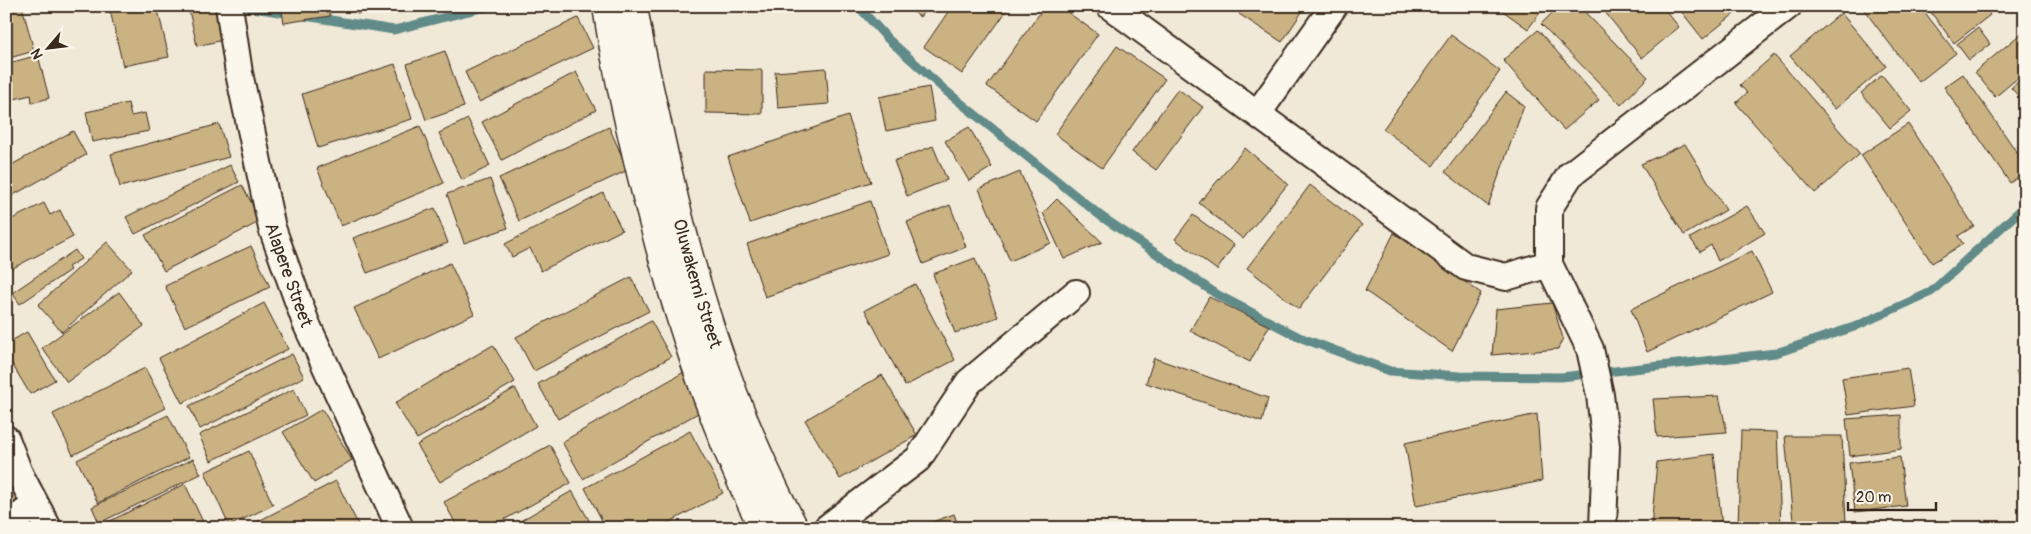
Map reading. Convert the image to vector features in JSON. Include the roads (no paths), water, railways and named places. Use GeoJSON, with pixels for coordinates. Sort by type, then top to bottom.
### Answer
{"type":"FeatureCollection","features":[{"type":"Feature","properties":{"kind":"street","name":"Alapere Street"},"geometry":{"type":"LineString","coordinates":[[229,6],[239,73],[272,228],[306,323],[400,528]]}},
{"type":"Feature","properties":{"kind":"street"},"geometry":{"type":"LineString","coordinates":[[1110,6],[1466,267],[1506,277],[1550,264]]}},
{"type":"Feature","properties":{"kind":"street"},"geometry":{"type":"LineString","coordinates":[[1258,113],[1334,6]]}},
{"type":"Feature","properties":{"kind":"street"},"geometry":{"type":"LineString","coordinates":[[1603,528],[1606,446],[1600,395],[1590,349],[1550,264],[1549,208],[1570,175],[1788,6]]}},
{"type":"Feature","properties":{"kind":"street","name":"Oluwakemi Street"},"geometry":{"type":"LineString","coordinates":[[622,18],[643,183],[683,331],[725,445],[764,528]]}},
{"type":"Feature","properties":{"kind":"street","name":"Oluwakemi Street"},"geometry":{"type":"LineString","coordinates":[[622,18],[708,323],[749,436],[794,528]]}},
{"type":"Feature","properties":{"kind":"street"},"geometry":{"type":"LineString","coordinates":[[827,528],[918,459],[969,382],[1076,293]]}},
{"type":"Feature","properties":{"kind":"street"},"geometry":{"type":"LineString","coordinates":[[6,439],[35,505],[48,528]]}},
{"type":"Feature","properties":{"kind":"street"},"geometry":{"type":"LineString","coordinates":[[6,526],[35,505]]}},
{"type":"Feature","properties":{"kind":"waterway"},"geometry":{"type":"LineString","coordinates":[[241,6],[292,14]]}},
{"type":"Feature","properties":{"kind":"waterway"},"geometry":{"type":"LineString","coordinates":[[305,16],[394,30],[489,6]]}},
{"type":"Feature","properties":{"kind":"waterway"},"geometry":{"type":"LineString","coordinates":[[858,6],[888,39],[946,91],[1102,217],[1218,295],[1299,337],[1390,371],[1460,376],[1561,377],[1776,353],[1854,327],[1931,292],[2025,206]]}}]}
